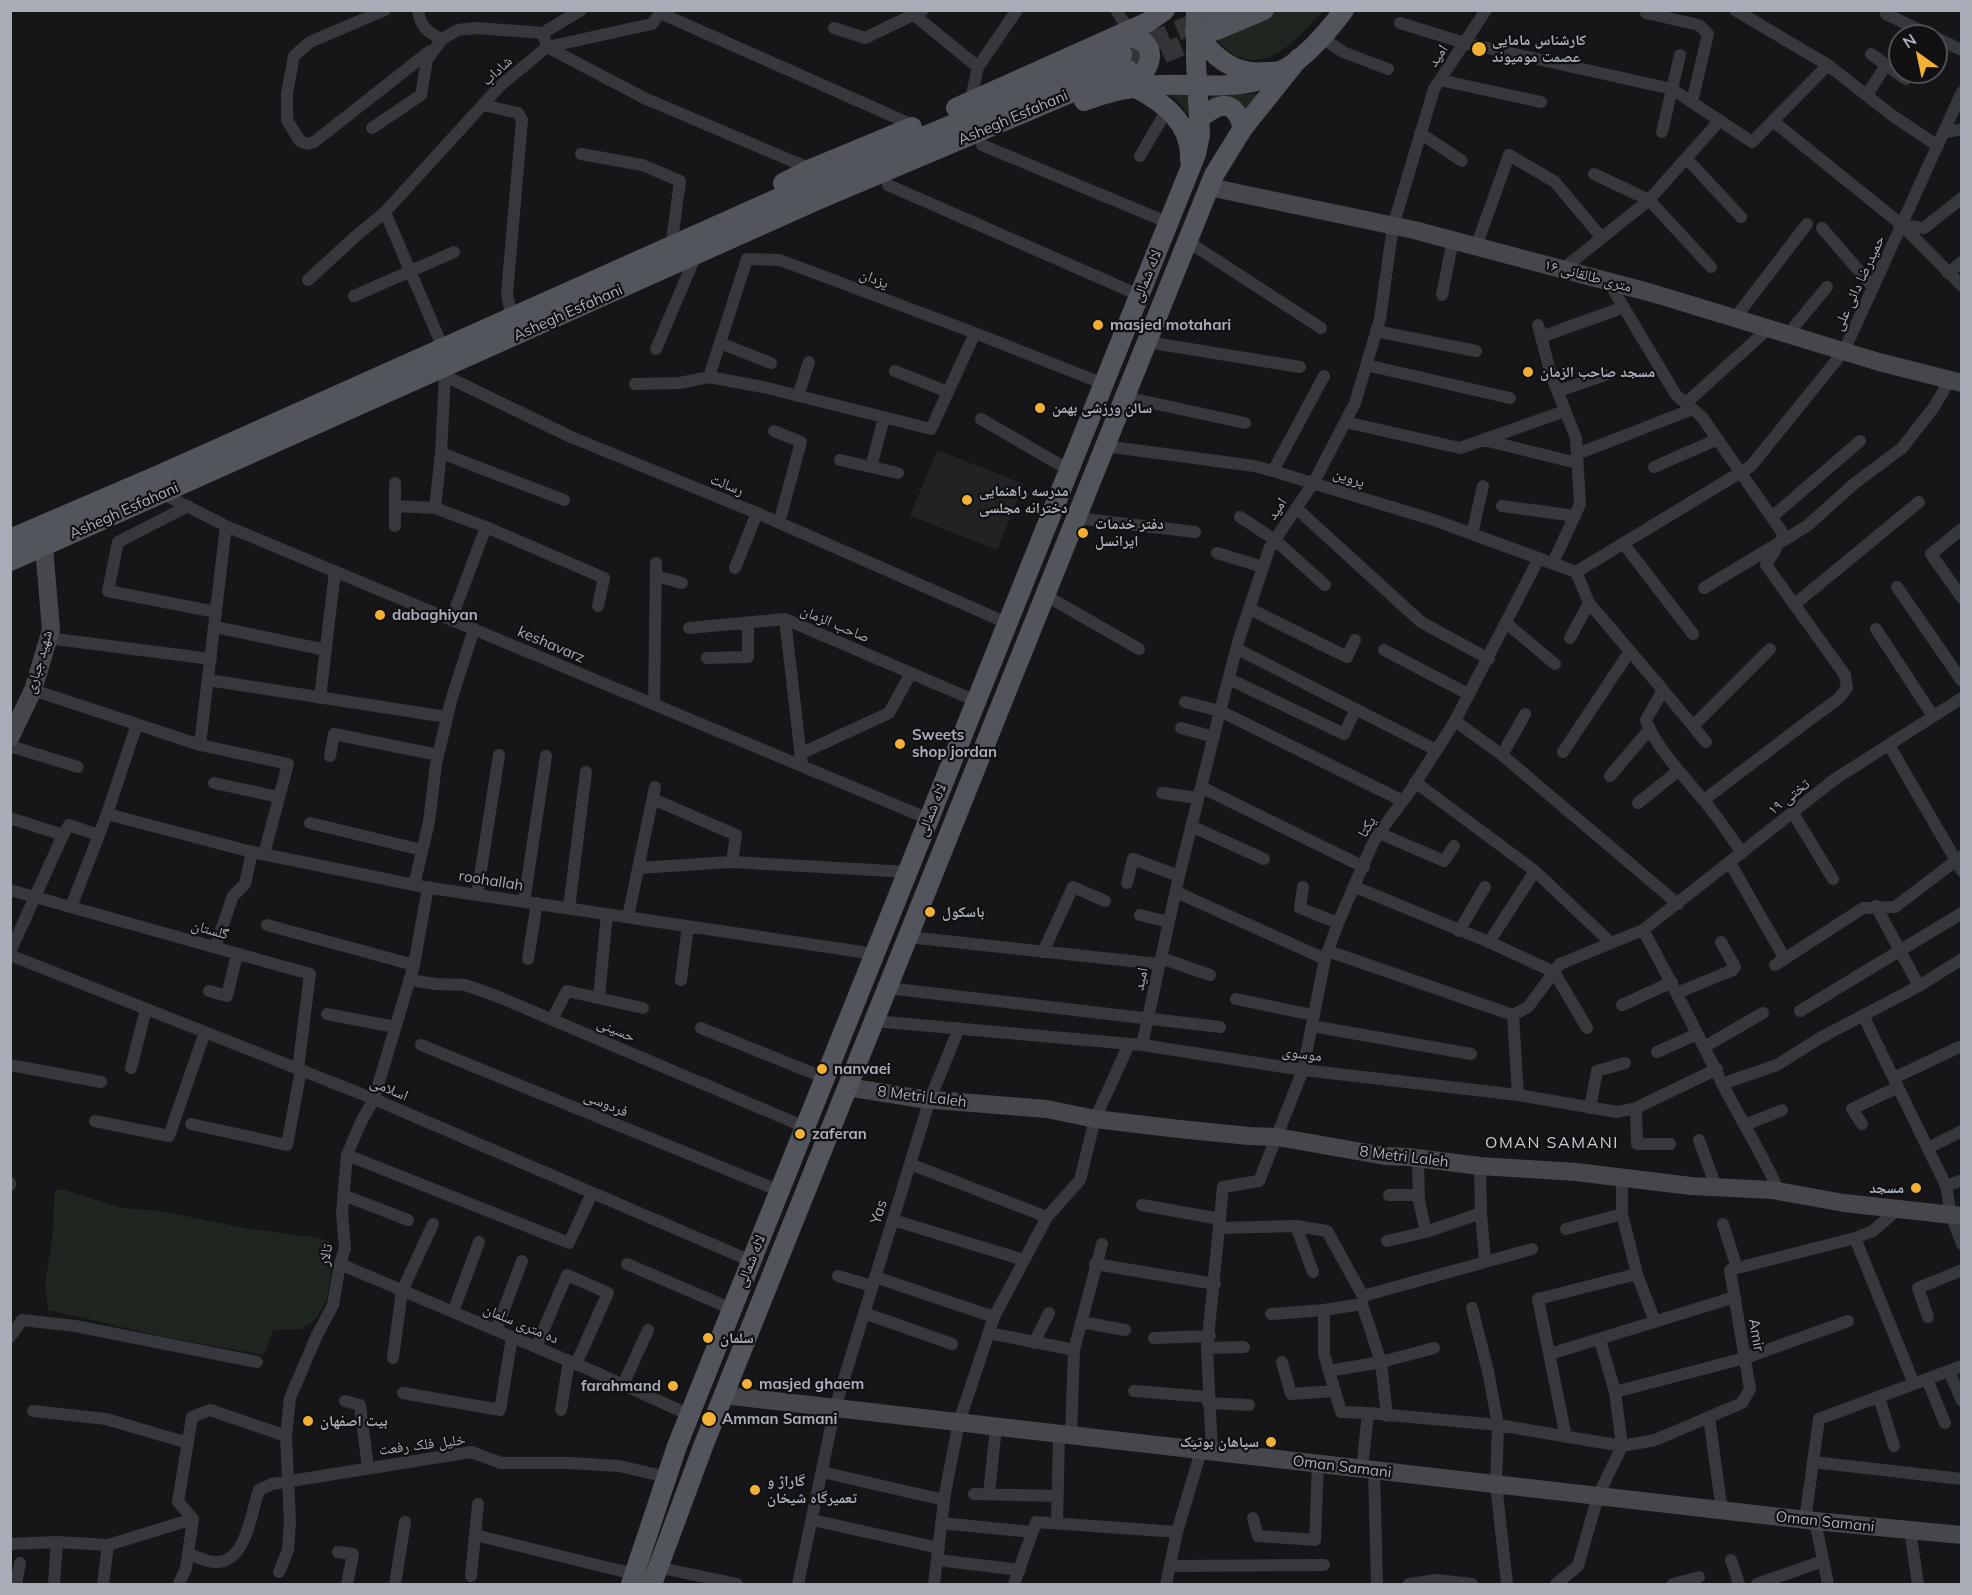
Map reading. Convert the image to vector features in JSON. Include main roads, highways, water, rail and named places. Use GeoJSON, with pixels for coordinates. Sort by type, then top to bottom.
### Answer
{"type":"FeatureCollection","features":[{"type":"Feature","properties":{"kind":"main road"},"geometry":{"type":"LineString","coordinates":[[597,290],[672,240],[811,169],[970,103],[1148,22],[1166,10]]}},
{"type":"Feature","properties":{"kind":"main road"},"geometry":{"type":"LineString","coordinates":[[1264,10],[1209,20],[1204,45],[1237,69],[1256,74],[1280,71]]}},
{"type":"Feature","properties":{"kind":"main road"},"geometry":{"type":"LineString","coordinates":[[597,290],[693,262],[888,184],[1102,94],[1127,74],[1197,85],[1250,84],[1266,80],[1299,58],[1344,10]]}},
{"type":"Feature","properties":{"kind":"main road","name":"لاله شمالی"},"geometry":{"type":"LineString","coordinates":[[632,1579],[690,1415],[1196,154],[1200,135],[1197,85],[1209,20]]}},
{"type":"Feature","properties":{"kind":"main road"},"geometry":{"type":"LineString","coordinates":[[1105,41],[1130,38],[1137,39],[1146,45],[1150,52],[1150,65],[1138,81],[1127,74]]}},
{"type":"Feature","properties":{"kind":"main road","name":"لاله شمالی"},"geometry":{"type":"LineString","coordinates":[[652,1584],[723,1395],[1214,175],[1243,128],[1299,58]]}},
{"type":"Feature","properties":{"kind":"main road"},"geometry":{"type":"LineString","coordinates":[[1127,74],[1168,108],[1185,131],[1191,150],[1190,170]]}},
{"type":"Feature","properties":{"kind":"main road","name":"Ashegh Esfahani"},"geometry":{"type":"LineString","coordinates":[[10,561],[441,374],[597,290],[817,181],[1127,74]]}},
{"type":"Feature","properties":{"kind":"main road"},"geometry":{"type":"LineString","coordinates":[[1199,119],[1210,110],[1222,106],[1231,107],[1239,114],[1243,128]]}},
{"type":"Feature","properties":{"kind":"main road","name":"Ashegh Esfahani"},"geometry":{"type":"LineString","coordinates":[[10,539],[159,476],[512,318],[597,290]]}},
{"type":"Feature","properties":{"kind":"main road"},"geometry":{"type":"LineString","coordinates":[[1044,534],[1066,543]]}},
{"type":"Feature","properties":{"kind":"main road"},"geometry":{"type":"LineString","coordinates":[[792,1160],[787,1182],[792,1190],[809,1182]]}},
{"type":"Feature","properties":{"kind":"main road"},"geometry":{"type":"LineString","coordinates":[[768,1219],[781,1213],[787,1214],[789,1224],[785,1241]]}},
{"type":"Feature","properties":{"kind":"tunnel"},"geometry":{"type":"LineString","coordinates":[[1122,54],[1210,17]]}},
{"type":"Feature","properties":{"kind":"tunnel"},"geometry":{"type":"LineString","coordinates":[[1135,66],[1210,33]]}},
{"type":"Feature","properties":{"kind":"place","name":"کارشناس مامایی عصمت مومیوند"},"geometry":{"type":"Point","coordinates":[1479,49]}},
{"type":"Feature","properties":{"kind":"place","name":"masjed motahari"},"geometry":{"type":"Point","coordinates":[1098,325]}},
{"type":"Feature","properties":{"kind":"place","name":"مسجد صاحب الزمان"},"geometry":{"type":"Point","coordinates":[1528,372]}},
{"type":"Feature","properties":{"kind":"place","name":"سالن ورزشی بهمن"},"geometry":{"type":"Point","coordinates":[1040,408]}},
{"type":"Feature","properties":{"kind":"place","name":"مدرسه راهنمایی دخترانه مجلسی"},"geometry":{"type":"Point","coordinates":[967,500]}},
{"type":"Feature","properties":{"kind":"place","name":"دفتر خدمات ایرانسل"},"geometry":{"type":"Point","coordinates":[1083,533]}},
{"type":"Feature","properties":{"kind":"place","name":"dabaghiyan"},"geometry":{"type":"Point","coordinates":[380,615]}},
{"type":"Feature","properties":{"kind":"place","name":"Sweets shop jordan"},"geometry":{"type":"Point","coordinates":[900,744]}},
{"type":"Feature","properties":{"kind":"place","name":"باسکول"},"geometry":{"type":"Point","coordinates":[930,912]}},
{"type":"Feature","properties":{"kind":"place","name":"nanvaei"},"geometry":{"type":"Point","coordinates":[822,1069]}},
{"type":"Feature","properties":{"kind":"place","name":"zaferan"},"geometry":{"type":"Point","coordinates":[800,1134]}},
{"type":"Feature","properties":{"kind":"place","name":"مسجد"},"geometry":{"type":"Point","coordinates":[1916,1188]}},
{"type":"Feature","properties":{"kind":"place","name":"سلمان"},"geometry":{"type":"Point","coordinates":[708,1338]}},
{"type":"Feature","properties":{"kind":"place","name":"masjed ghaem"},"geometry":{"type":"Point","coordinates":[747,1384]}},
{"type":"Feature","properties":{"kind":"place","name":"farahmand"},"geometry":{"type":"Point","coordinates":[673,1386]}},
{"type":"Feature","properties":{"kind":"place","name":"Amman Samani"},"geometry":{"type":"Point","coordinates":[709,1419]}},
{"type":"Feature","properties":{"kind":"place","name":"بيت اصفهان"},"geometry":{"type":"Point","coordinates":[308,1421]}},
{"type":"Feature","properties":{"kind":"place","name":"سپاهان بوتیک"},"geometry":{"type":"Point","coordinates":[1271,1442]}},
{"type":"Feature","properties":{"kind":"place","name":"گاراژ و تعمیرگاه شیخان"},"geometry":{"type":"Point","coordinates":[755,1490]}},
{"type":"Feature","properties":{"kind":"district","name":"OMAN SAMANI"},"geometry":{"type":"Point","coordinates":[1552,1143]}}]}
